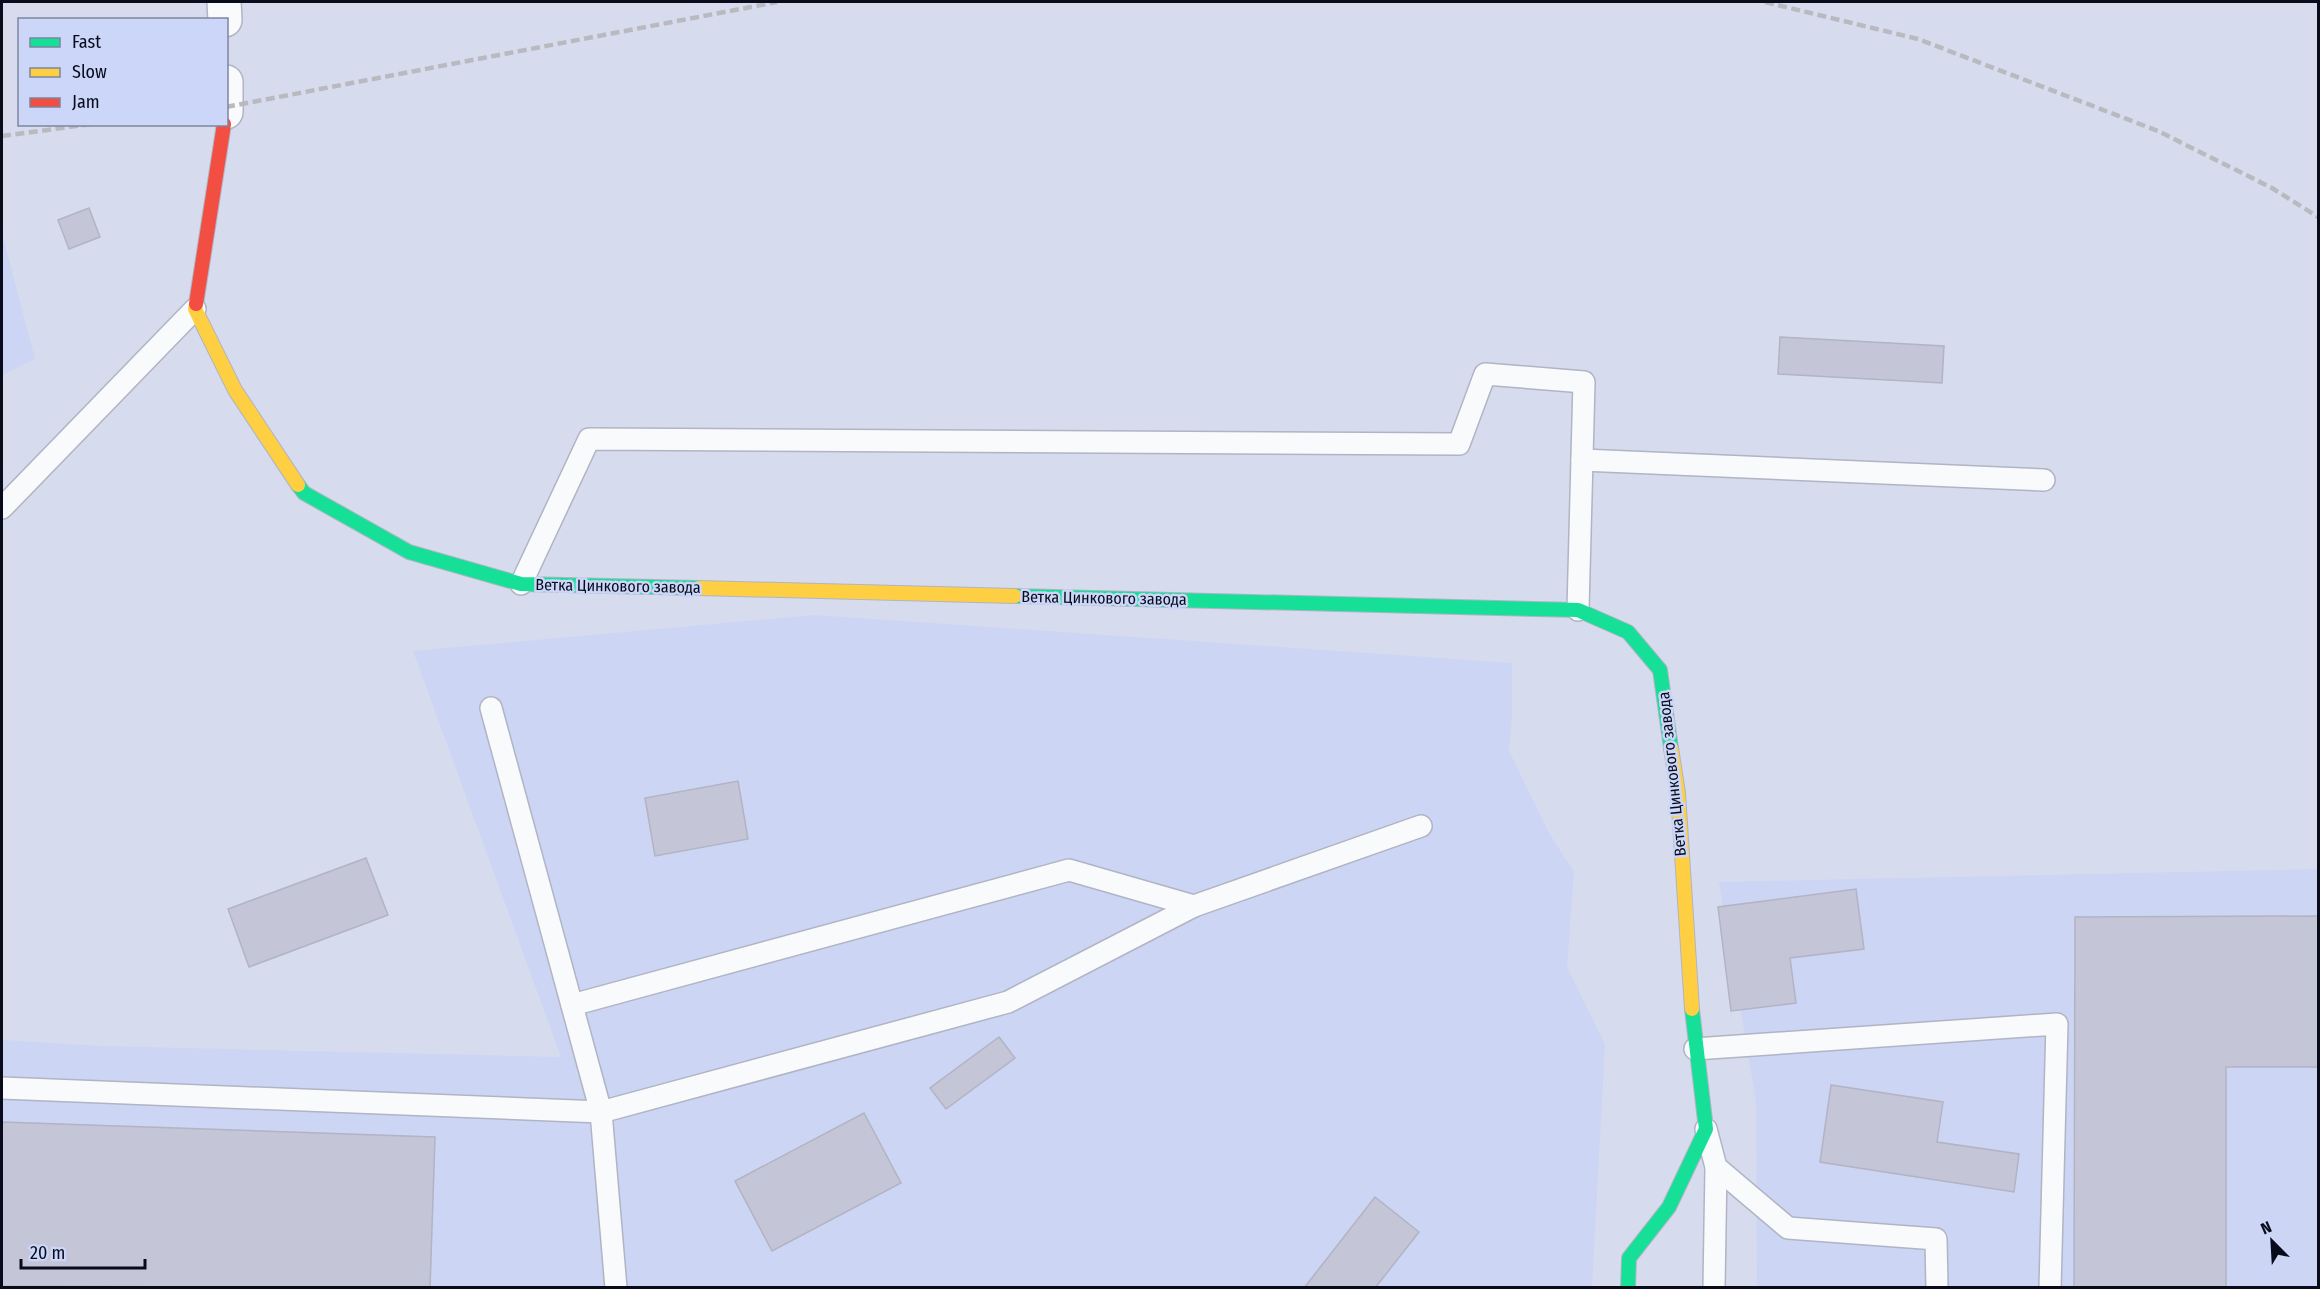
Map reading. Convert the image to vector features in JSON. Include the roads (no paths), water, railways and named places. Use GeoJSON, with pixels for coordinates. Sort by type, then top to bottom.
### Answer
{"type":"FeatureCollection","features":[{"type":"Feature","properties":{"kind":"street"},"geometry":{"type":"LineString","coordinates":[[224,2],[225,18]]}},
{"type":"Feature","properties":{"kind":"street"},"geometry":{"type":"LineString","coordinates":[[195,309],[224,126]]}},
{"type":"Feature","properties":{"kind":"street","name":"Ветка Цинкового завода"},"geometry":{"type":"LineString","coordinates":[[195,309],[235,390],[304,493],[409,552],[521,584],[1578,610],[1628,632],[1660,670],[1678,793],[1695,1049],[1706,1129]]}},
{"type":"Feature","properties":{"kind":"street"},"geometry":{"type":"LineString","coordinates":[[1628,1287],[1629,1258],[1669,1207],[1706,1129]]}},
{"type":"Feature","properties":{"kind":"lane"},"geometry":{"type":"LineString","coordinates":[[2,508],[195,309]]}},
{"type":"Feature","properties":{"kind":"lane"},"geometry":{"type":"LineString","coordinates":[[521,584],[589,439],[1459,444],[1485,374],[1584,382],[1578,610]]}},
{"type":"Feature","properties":{"kind":"lane"},"geometry":{"type":"LineString","coordinates":[[1582,460],[2044,480]]}},
{"type":"Feature","properties":{"kind":"lane"},"geometry":{"type":"LineString","coordinates":[[490,708],[601,1112],[616,1287]]}},
{"type":"Feature","properties":{"kind":"lane"},"geometry":{"type":"LineString","coordinates":[[2,1088],[601,1112],[1008,1002],[1194,906],[1421,826]]}},
{"type":"Feature","properties":{"kind":"lane"},"geometry":{"type":"LineString","coordinates":[[572,1005],[1069,870],[1194,906]]}},
{"type":"Feature","properties":{"kind":"lane"},"geometry":{"type":"LineString","coordinates":[[1695,1049],[2057,1024],[2050,1287]]}},
{"type":"Feature","properties":{"kind":"lane"},"geometry":{"type":"LineString","coordinates":[[1706,1129],[1716,1167],[1714,1287]]}},
{"type":"Feature","properties":{"kind":"lane"},"geometry":{"type":"LineString","coordinates":[[1716,1167],[1788,1228],[1936,1239],[1937,1287]]}},
{"type":"Feature","properties":{"kind":"railway"},"geometry":{"type":"LineString","coordinates":[[228,107],[777,2]]}},
{"type":"Feature","properties":{"kind":"railway"},"geometry":{"type":"LineString","coordinates":[[1765,2],[1918,39],[2158,131],[2272,188],[2318,217]]}},
{"type":"Feature","properties":{"kind":"railway"},"geometry":{"type":"LineString","coordinates":[[2,136],[77,126]]}}]}
